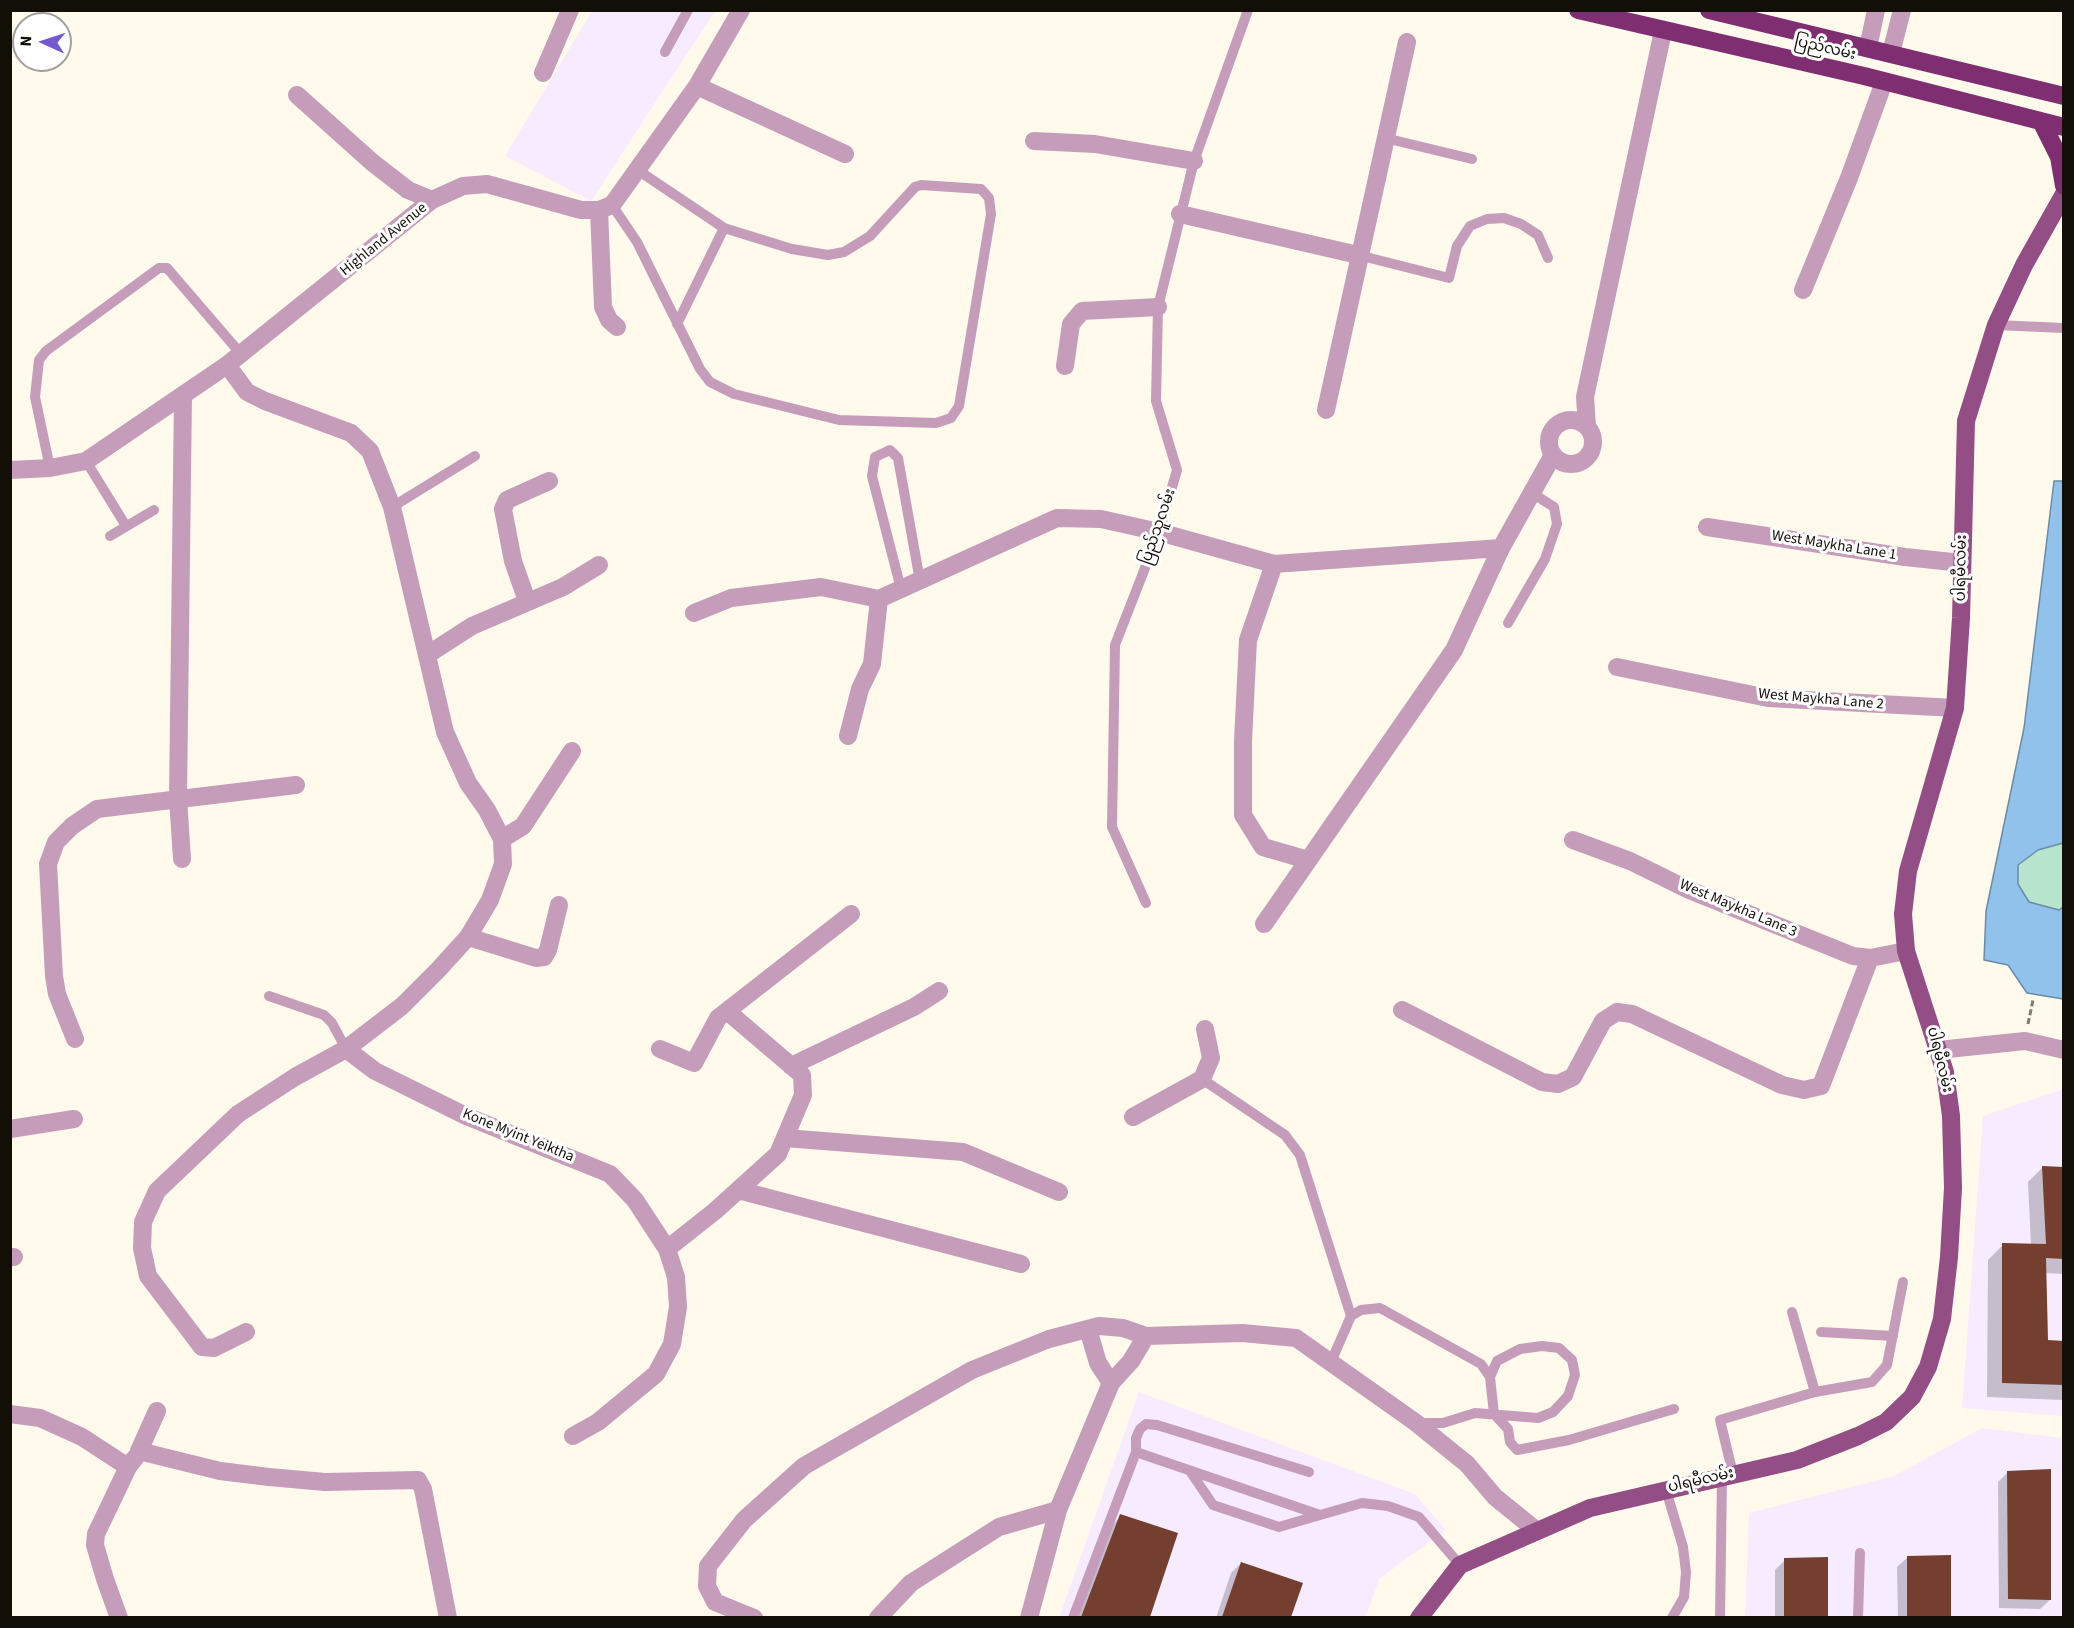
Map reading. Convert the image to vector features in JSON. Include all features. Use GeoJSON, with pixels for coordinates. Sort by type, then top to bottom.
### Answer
{"type":"FeatureCollection","features":[{"type":"Feature","properties":{"kind":"highway","name":"ပြည်လမ်း"},"geometry":{"type":"LineString","coordinates":[[1578,10],[2064,127]]}},
{"type":"Feature","properties":{"kind":"highway","name":"ပြည်လမ်း"},"geometry":{"type":"LineString","coordinates":[[1709,10],[2064,96]]}},
{"type":"Feature","properties":{"kind":"highway"},"geometry":{"type":"LineString","coordinates":[[2039,90],[2064,81]]}},
{"type":"Feature","properties":{"kind":"highway"},"geometry":{"type":"LineString","coordinates":[[2041,121],[2059,157],[2064,186]]}},
{"type":"Feature","properties":{"kind":"main road","name":"ပါရမီလမ်း"},"geometry":{"type":"LineString","coordinates":[[1419,1617],[1460,1565],[1590,1508],[1817,1453],[1886,1422],[1912,1397],[1928,1367],[1942,1319],[1953,1188],[1951,1116],[1945,1072],[1906,951],[1903,914],[1908,872],[1955,708],[1966,421],[1996,325],[2024,265],[2064,194]]}},
{"type":"Feature","properties":{"kind":"street"},"geometry":{"type":"LineString","coordinates":[[543,73],[570,10]]}},
{"type":"Feature","properties":{"kind":"street"},"geometry":{"type":"LineString","coordinates":[[617,327],[609,320],[603,307],[605,208],[639,171],[697,86],[741,10]]}},
{"type":"Feature","properties":{"kind":"street"},"geometry":{"type":"LineString","coordinates":[[1868,48],[1876,10]]}},
{"type":"Feature","properties":{"kind":"street"},"geometry":{"type":"LineString","coordinates":[[1892,53],[1902,10]]}},
{"type":"Feature","properties":{"kind":"street"},"geometry":{"type":"LineString","coordinates":[[1587,426],[1574,419],[1559,422],[1548,441],[1553,455],[1565,464],[1579,463],[1585,459],[1593,447],[1593,439],[1587,426],[1586,397],[1664,31]]}},
{"type":"Feature","properties":{"kind":"street"},"geometry":{"type":"LineString","coordinates":[[1326,410],[1358,255],[1407,42]]}},
{"type":"Feature","properties":{"kind":"street"},"geometry":{"type":"LineString","coordinates":[[1803,290],[1849,178],[1884,82]]}},
{"type":"Feature","properties":{"kind":"street"},"geometry":{"type":"LineString","coordinates":[[697,86],[845,154]]}},
{"type":"Feature","properties":{"kind":"street"},"geometry":{"type":"LineString","coordinates":[[297,95],[374,164],[408,190],[432,200]]}},
{"type":"Feature","properties":{"kind":"street"},"geometry":{"type":"LineString","coordinates":[[1034,141],[1095,144],[1194,161]]}},
{"type":"Feature","properties":{"kind":"street","name":"Highland Avenue"},"geometry":{"type":"LineString","coordinates":[[10,470],[50,468],[86,461],[234,360],[432,200],[463,186],[487,184],[581,210],[605,208]]}},
{"type":"Feature","properties":{"kind":"street"},"geometry":{"type":"LineString","coordinates":[[1180,213],[1358,255]]}},
{"type":"Feature","properties":{"kind":"street"},"geometry":{"type":"LineString","coordinates":[[1065,366],[1071,324],[1082,311],[1158,307]]}},
{"type":"Feature","properties":{"kind":"street"},"geometry":{"type":"LineString","coordinates":[[234,360],[247,392],[351,433],[370,451],[393,507],[445,732],[468,783],[487,810],[502,839],[503,864],[490,900],[468,937],[402,1006],[346,1049],[295,1077],[238,1114],[157,1191],[143,1222],[142,1248],[148,1276],[202,1347],[214,1348],[246,1332]]}},
{"type":"Feature","properties":{"kind":"street"},"geometry":{"type":"LineString","coordinates":[[182,859],[178,798],[183,395]]}},
{"type":"Feature","properties":{"kind":"street"},"geometry":{"type":"LineString","coordinates":[[1264,924],[1454,650],[1501,548],[1553,455]]}},
{"type":"Feature","properties":{"kind":"street"},"geometry":{"type":"LineString","coordinates":[[527,600],[513,561],[503,509],[507,500],[549,481]]}},
{"type":"Feature","properties":{"kind":"street"},"geometry":{"type":"LineString","coordinates":[[694,613],[731,598],[821,587],[879,598],[1057,518],[1101,519],[1159,532],[1274,564],[1501,548]]}},
{"type":"Feature","properties":{"kind":"street","name":"West Maykha Lane 1"},"geometry":{"type":"LineString","coordinates":[[1707,527],[1905,557],[1962,562]]}},
{"type":"Feature","properties":{"kind":"street"},"geometry":{"type":"LineString","coordinates":[[1274,564],[1248,640],[1243,741],[1243,815],[1263,847],[1308,860]]}},
{"type":"Feature","properties":{"kind":"street"},"geometry":{"type":"LineString","coordinates":[[427,655],[472,626],[527,600],[563,587],[599,565]]}},
{"type":"Feature","properties":{"kind":"street"},"geometry":{"type":"LineString","coordinates":[[848,736],[856,700],[872,664],[879,598]]}},
{"type":"Feature","properties":{"kind":"street","name":"West Maykha Lane 2"},"geometry":{"type":"LineString","coordinates":[[1617,667],[1768,698],[1955,708]]}},
{"type":"Feature","properties":{"kind":"street"},"geometry":{"type":"LineString","coordinates":[[502,839],[523,826],[572,751]]}},
{"type":"Feature","properties":{"kind":"street"},"geometry":{"type":"LineString","coordinates":[[75,1039],[57,994],[54,976],[48,864],[56,842],[72,826],[97,809],[296,785]]}},
{"type":"Feature","properties":{"kind":"street","name":"West Maykha Lane 3"},"geometry":{"type":"LineString","coordinates":[[1573,840],[1630,861],[1689,890],[1853,956],[1870,958],[1906,951]]}},
{"type":"Feature","properties":{"kind":"street"},"geometry":{"type":"LineString","coordinates":[[468,937],[536,958],[544,957],[548,950],[559,905]]}},
{"type":"Feature","properties":{"kind":"street"},"geometry":{"type":"LineString","coordinates":[[660,1049],[694,1063],[718,1018],[851,914]]}},
{"type":"Feature","properties":{"kind":"street"},"geometry":{"type":"LineString","coordinates":[[1402,1010],[1542,1082],[1558,1084],[1573,1077],[1603,1021],[1617,1012],[1632,1014],[1782,1085],[1804,1090],[1821,1086],[1870,958]]}},
{"type":"Feature","properties":{"kind":"street"},"geometry":{"type":"LineString","coordinates":[[797,1070],[914,1007],[939,991]]}},
{"type":"Feature","properties":{"kind":"street"},"geometry":{"type":"LineString","coordinates":[[667,1249],[777,1154],[803,1095],[797,1070],[728,1012]]}},
{"type":"Feature","properties":{"kind":"street"},"geometry":{"type":"LineString","coordinates":[[1133,1117],[1202,1079],[1211,1058],[1205,1029]]}},
{"type":"Feature","properties":{"kind":"street"},"geometry":{"type":"LineString","coordinates":[[1938,1050],[2025,1041],[2060,1049]]}},
{"type":"Feature","properties":{"kind":"street","name":"Kone Myint Yeiktha"},"geometry":{"type":"LineString","coordinates":[[346,1049],[375,1071],[466,1116],[610,1174],[635,1200],[667,1249],[678,1307],[672,1344],[656,1374],[598,1422],[573,1436]]}},
{"type":"Feature","properties":{"kind":"street"},"geometry":{"type":"LineString","coordinates":[[10,1129],[74,1119]]}},
{"type":"Feature","properties":{"kind":"street"},"geometry":{"type":"LineString","coordinates":[[785,1138],[963,1152],[1059,1192]]}},
{"type":"Feature","properties":{"kind":"street"},"geometry":{"type":"LineString","coordinates":[[738,1190],[1021,1264]]}},
{"type":"Feature","properties":{"kind":"street"},"geometry":{"type":"LineString","coordinates":[[754,1617],[715,1602],[707,1586],[708,1566],[744,1520],[804,1466],[972,1370],[1049,1339],[1099,1326],[1124,1328],[1146,1336],[1242,1333],[1296,1338],[1415,1422],[1467,1464],[1495,1497],[1537,1531]]}},
{"type":"Feature","properties":{"kind":"street"},"geometry":{"type":"LineString","coordinates":[[1088,1329],[1098,1363],[1111,1383]]}},
{"type":"Feature","properties":{"kind":"street"},"geometry":{"type":"LineString","coordinates":[[1029,1617],[1058,1510],[1111,1383],[1131,1360],[1146,1336]]}},
{"type":"Feature","properties":{"kind":"street"},"geometry":{"type":"LineString","coordinates":[[119,1617],[95,1545],[96,1534],[157,1411]]}},
{"type":"Feature","properties":{"kind":"street"},"geometry":{"type":"LineString","coordinates":[[10,1414],[40,1418],[82,1437],[128,1467]]}},
{"type":"Feature","properties":{"kind":"street"},"geometry":{"type":"LineString","coordinates":[[139,1451],[220,1471],[268,1477],[325,1482],[418,1480],[423,1489],[448,1617]]}},
{"type":"Feature","properties":{"kind":"street"},"geometry":{"type":"LineString","coordinates":[[878,1617],[911,1583],[999,1527],[1058,1510]]}},
{"type":"Feature","properties":{"kind":"lane"},"geometry":{"type":"LineString","coordinates":[[665,52],[688,10]]}},
{"type":"Feature","properties":{"kind":"lane","name":"ပြည်သူလမ်း"},"geometry":{"type":"LineString","coordinates":[[1146,903],[1112,827],[1115,645],[1159,532],[1177,470],[1156,401],[1158,307],[1194,161],[1248,10]]}},
{"type":"Feature","properties":{"kind":"lane"},"geometry":{"type":"LineString","coordinates":[[1385,138],[1472,159]]}},
{"type":"Feature","properties":{"kind":"lane"},"geometry":{"type":"LineString","coordinates":[[605,208],[637,242],[700,369],[710,382],[734,394],[839,420],[936,423],[951,418],[959,406],[991,214],[989,198],[981,189],[921,185],[915,187],[870,236],[844,252],[828,255],[792,249],[724,228],[639,171]]}},
{"type":"Feature","properties":{"kind":"lane"},"geometry":{"type":"LineString","coordinates":[[1358,255],[1449,278],[1457,246],[1470,226],[1487,219],[1504,218],[1521,224],[1538,236],[1548,258]]}},
{"type":"Feature","properties":{"kind":"lane"},"geometry":{"type":"LineString","coordinates":[[677,324],[724,228]]}},
{"type":"Feature","properties":{"kind":"lane"},"geometry":{"type":"LineString","coordinates":[[50,468],[35,397],[39,360],[46,351],[159,268],[167,268],[234,360]]}},
{"type":"Feature","properties":{"kind":"lane"},"geometry":{"type":"LineString","coordinates":[[1996,325],[2064,328]]}},
{"type":"Feature","properties":{"kind":"lane"},"geometry":{"type":"LineString","coordinates":[[900,589],[872,476],[875,457],[890,450],[898,458],[920,581]]}},
{"type":"Feature","properties":{"kind":"lane"},"geometry":{"type":"LineString","coordinates":[[393,507],[475,456]]}},
{"type":"Feature","properties":{"kind":"lane"},"geometry":{"type":"LineString","coordinates":[[86,461],[126,526]]}},
{"type":"Feature","properties":{"kind":"lane"},"geometry":{"type":"LineString","coordinates":[[1508,623],[1545,559],[1557,524],[1554,507],[1532,493]]}},
{"type":"Feature","properties":{"kind":"lane"},"geometry":{"type":"LineString","coordinates":[[110,536],[154,510]]}},
{"type":"Feature","properties":{"kind":"lane"},"geometry":{"type":"LineString","coordinates":[[269,996],[324,1015],[332,1023],[346,1049]]}},
{"type":"Feature","properties":{"kind":"lane"},"geometry":{"type":"LineString","coordinates":[[1202,1079],[1285,1135],[1300,1155],[1351,1316]]}},
{"type":"Feature","properties":{"kind":"lane"},"geometry":{"type":"LineString","coordinates":[[1720,1617],[1728,1475],[1720,1420],[1815,1392],[1872,1382],[1887,1365],[1903,1282]]}},
{"type":"Feature","properties":{"kind":"lane"},"geometry":{"type":"LineString","coordinates":[[1330,1362],[1351,1316],[1361,1310],[1380,1308],[1480,1364],[1490,1377]]}},
{"type":"Feature","properties":{"kind":"lane"},"geometry":{"type":"LineString","coordinates":[[1792,1312],[1815,1392]]}},
{"type":"Feature","properties":{"kind":"lane"},"geometry":{"type":"LineString","coordinates":[[1821,1332],[1893,1336]]}},
{"type":"Feature","properties":{"kind":"lane"},"geometry":{"type":"LineString","coordinates":[[1415,1422],[1443,1423],[1475,1413],[1494,1414],[1538,1418],[1553,1412],[1568,1396],[1575,1376],[1572,1360],[1559,1348],[1542,1346],[1520,1349],[1497,1361],[1490,1377],[1494,1414],[1508,1429],[1510,1443],[1517,1450],[1569,1440],[1674,1409]]}},
{"type":"Feature","properties":{"kind":"lane"},"geometry":{"type":"LineString","coordinates":[[1073,1617],[1136,1452],[1136,1438],[1140,1429],[1146,1424],[1158,1425],[1309,1472]]}},
{"type":"Feature","properties":{"kind":"lane"},"geometry":{"type":"LineString","coordinates":[[1136,1452],[1320,1515]]}},
{"type":"Feature","properties":{"kind":"lane"},"geometry":{"type":"LineString","coordinates":[[1190,1471],[1213,1505],[1279,1527],[1362,1503],[1388,1506],[1419,1517],[1460,1565]]}},
{"type":"Feature","properties":{"kind":"lane"},"geometry":{"type":"LineString","coordinates":[[1666,1490],[1683,1547],[1686,1572],[1684,1597],[1672,1617]]}},
{"type":"Feature","properties":{"kind":"lane"},"geometry":{"type":"LineString","coordinates":[[1858,1617],[1860,1553]]}},
{"type":"Feature","properties":{"kind":"path"},"geometry":{"type":"LineString","coordinates":[[2025,1041],[2033,999]]}},
{"type":"Feature","properties":{"kind":"shaded area"},"geometry":{"type":"Polygon","coordinates":[[[592,11],[715,11],[591,201],[505,156],[592,11]]]}},
{"type":"Feature","properties":{"kind":"shaded area"},"geometry":{"type":"Polygon","coordinates":[[[2063,1089],[2063,1416],[1962,1408],[1983,1116],[2063,1089]]]}},
{"type":"Feature","properties":{"kind":"shaded area"},"geometry":{"type":"Polygon","coordinates":[[[1139,1392],[1415,1494],[1446,1530],[1379,1579],[1366,1617],[1059,1618],[1139,1392]]]}},
{"type":"Feature","properties":{"kind":"shaded area"},"geometry":{"type":"Polygon","coordinates":[[[1982,1428],[2063,1438],[2063,1617],[1745,1618],[1749,1513],[1894,1476],[1982,1428]]]}},
{"type":"Feature","properties":{"kind":"green space"},"geometry":{"type":"Polygon","coordinates":[[[2063,843],[2063,907],[2059,910],[2029,902],[2018,884],[2018,865],[2038,850],[2063,843]]]}},
{"type":"Feature","properties":{"kind":"water"},"geometry":{"type":"Polygon","coordinates":[[[2054,481],[2064,481],[2063,843],[2038,850],[2018,865],[2018,884],[2029,902],[2059,910],[2063,907],[2063,999],[2027,993],[2008,965],[1984,960],[1986,911],[2024,728],[2054,481]]]}},
{"type":"Feature","properties":{"kind":"building"},"geometry":{"type":"Polygon","coordinates":[[[2042,1166],[2064,1167],[2064,1259],[2046,1258],[2048,1340],[2064,1341],[2064,1385],[2002,1383],[2002,1243],[2046,1244],[2042,1166]]]}},
{"type":"Feature","properties":{"kind":"building"},"geometry":{"type":"Polygon","coordinates":[[[2051,1469],[2051,1600],[2008,1599],[2007,1471],[2051,1469]]]}},
{"type":"Feature","properties":{"kind":"building"},"geometry":{"type":"Polygon","coordinates":[[[1120,1514],[1178,1533],[1150,1617],[1081,1617],[1120,1514]]]}},
{"type":"Feature","properties":{"kind":"building"},"geometry":{"type":"Polygon","coordinates":[[[1951,1555],[1951,1617],[1907,1617],[1907,1556],[1951,1555]]]}},
{"type":"Feature","properties":{"kind":"building"},"geometry":{"type":"Polygon","coordinates":[[[1828,1557],[1828,1617],[1784,1617],[1784,1558],[1828,1557]]]}},
{"type":"Feature","properties":{"kind":"building"},"geometry":{"type":"Polygon","coordinates":[[[1241,1562],[1303,1583],[1291,1617],[1222,1617],[1241,1562]]]}}]}
